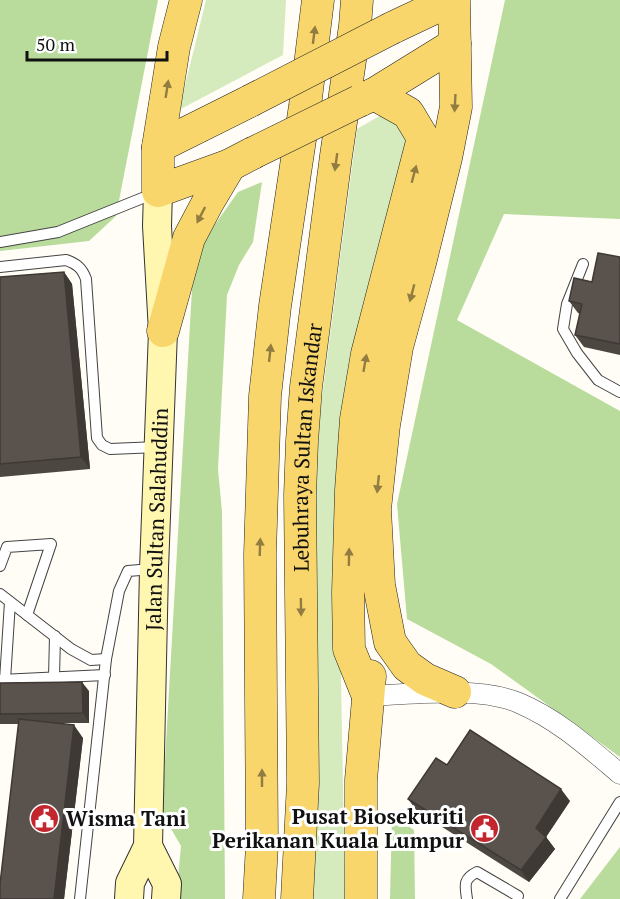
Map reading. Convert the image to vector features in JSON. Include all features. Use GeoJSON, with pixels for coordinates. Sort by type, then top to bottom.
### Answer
{"type":"FeatureCollection","features":[{"type":"Feature","properties":{"kind":"main road"},"geometry":{"type":"LineString","coordinates":[[186,0],[174,47],[158,147],[158,191],[242,159],[367,97],[455,44]]}},
{"type":"Feature","properties":{"kind":"main road","name":"Lebuhraya Sultan Iskandar"},"geometry":{"type":"LineString","coordinates":[[259,899],[262,845],[260,554],[265,396],[275,306],[305,106],[318,0]]}},
{"type":"Feature","properties":{"kind":"main road","name":"Lebuhraya Sultan Iskandar"},"geometry":{"type":"LineString","coordinates":[[297,899],[303,783],[300,507],[302,441],[306,387],[357,0]]}},
{"type":"Feature","properties":{"kind":"main road"},"geometry":{"type":"LineString","coordinates":[[158,147],[392,28],[453,0],[456,107],[446,158],[398,347],[384,425],[375,509],[379,585],[390,642],[407,666],[424,679],[455,692]]}},
{"type":"Feature","properties":{"kind":"main road"},"geometry":{"type":"LineString","coordinates":[[367,97],[408,113],[423,138],[367,354],[356,419],[348,593],[350,649],[369,696]]}},
{"type":"Feature","properties":{"kind":"main road"},"geometry":{"type":"LineString","coordinates":[[163,331],[189,238],[208,202],[242,159]]}},
{"type":"Feature","properties":{"kind":"main road"},"geometry":{"type":"LineString","coordinates":[[361,899],[361,780],[379,585]]}},
{"type":"Feature","properties":{"kind":"street","name":"Jalan Sultan Salahuddin"},"geometry":{"type":"LineString","coordinates":[[129,899],[130,883],[148,846],[154,569],[163,331],[157,226],[158,191]]}},
{"type":"Feature","properties":{"kind":"street"},"geometry":{"type":"LineString","coordinates":[[369,696],[455,692],[493,695],[517,702],[543,715],[573,735],[620,774]]}},
{"type":"Feature","properties":{"kind":"street","name":"Jalan Sultan Salahuddin"},"geometry":{"type":"LineString","coordinates":[[148,846],[167,884],[166,899]]}},
{"type":"Feature","properties":{"kind":"lane"},"geometry":{"type":"LineString","coordinates":[[0,242],[58,232],[158,191]]}},
{"type":"Feature","properties":{"kind":"lane"},"geometry":{"type":"LineString","coordinates":[[0,267],[66,260],[82,269],[86,279],[97,438],[102,445],[110,449],[159,447]]}},
{"type":"Feature","properties":{"kind":"lane"},"geometry":{"type":"LineString","coordinates":[[583,264],[567,304],[563,329],[598,380],[620,392]]}},
{"type":"Feature","properties":{"kind":"lane"},"geometry":{"type":"LineString","coordinates":[[0,566],[7,547],[51,544],[27,615]]}},
{"type":"Feature","properties":{"kind":"lane"},"geometry":{"type":"LineString","coordinates":[[80,899],[106,659],[119,591],[128,571],[154,569]]}},
{"type":"Feature","properties":{"kind":"lane"},"geometry":{"type":"LineString","coordinates":[[0,594],[71,649],[91,660],[106,659]]}},
{"type":"Feature","properties":{"kind":"lane"},"geometry":{"type":"LineString","coordinates":[[10,602],[5,616],[3,680],[105,675]]}},
{"type":"Feature","properties":{"kind":"lane"},"geometry":{"type":"LineString","coordinates":[[54,677],[55,636]]}},
{"type":"Feature","properties":{"kind":"lane"},"geometry":{"type":"LineString","coordinates":[[560,899],[620,802]]}},
{"type":"Feature","properties":{"kind":"lane"},"geometry":{"type":"LineString","coordinates":[[467,899],[465,884],[469,876],[477,872],[518,896]]}},
{"type":"Feature","properties":{"kind":"green space"},"geometry":{"type":"Polygon","coordinates":[[[0,0],[158,0],[116,216],[89,241],[0,251],[0,0]]]}},
{"type":"Feature","properties":{"kind":"green space"},"geometry":{"type":"Polygon","coordinates":[[[206,0],[286,0],[283,55],[179,110],[206,0]]]}},
{"type":"Feature","properties":{"kind":"green space"},"geometry":{"type":"Polygon","coordinates":[[[505,0],[620,0],[620,219],[504,214],[457,320],[620,411],[620,757],[491,664],[407,619],[397,504],[505,0]]]}},
{"type":"Feature","properties":{"kind":"green space"},"geometry":{"type":"Polygon","coordinates":[[[381,115],[405,129],[408,148],[339,568],[345,899],[312,899],[314,459],[357,129],[381,115]]]}},
{"type":"Feature","properties":{"kind":"green space"},"geometry":{"type":"Polygon","coordinates":[[[262,182],[253,242],[239,265],[227,295],[218,469],[222,512],[225,899],[176,899],[181,846],[162,813],[193,272],[201,244],[238,192],[262,182]]]}},
{"type":"Feature","properties":{"kind":"green space"},"geometry":{"type":"Polygon","coordinates":[[[392,815],[414,830],[415,899],[390,899],[392,815]]]}},
{"type":"Feature","properties":{"kind":"green space"},"geometry":{"type":"Polygon","coordinates":[[[620,847],[620,899],[580,899],[620,847]]]}},
{"type":"Feature","properties":{"kind":"building"},"geometry":{"type":"Polygon","coordinates":[[[598,253],[620,257],[620,344],[575,335],[582,304],[569,301],[574,278],[592,282],[598,253]]]}},
{"type":"Feature","properties":{"kind":"building"},"geometry":{"type":"Polygon","coordinates":[[[64,272],[81,457],[0,464],[0,277],[64,272]]]}},
{"type":"Feature","properties":{"kind":"building"},"geometry":{"type":"Polygon","coordinates":[[[82,682],[83,713],[0,714],[0,683],[82,682]]]}},
{"type":"Feature","properties":{"kind":"building","name":"Wisma Tani"},"geometry":{"type":"Polygon","coordinates":[[[19,719],[74,725],[54,899],[0,899],[19,719]]]}},
{"type":"Feature","properties":{"kind":"building"},"geometry":{"type":"Polygon","coordinates":[[[470,730],[561,789],[536,828],[546,837],[521,870],[408,799],[436,758],[447,765],[470,730]]]}},
{"type":"Feature","properties":{"kind":"place","name":"Wisma Tani"},"geometry":{"type":"Point","coordinates":[45,818]}},
{"type":"Feature","properties":{"kind":"place","name":"Pusat Biosekuriti Perikanan Kuala Lumpur"},"geometry":{"type":"Point","coordinates":[485,828]}}]}
